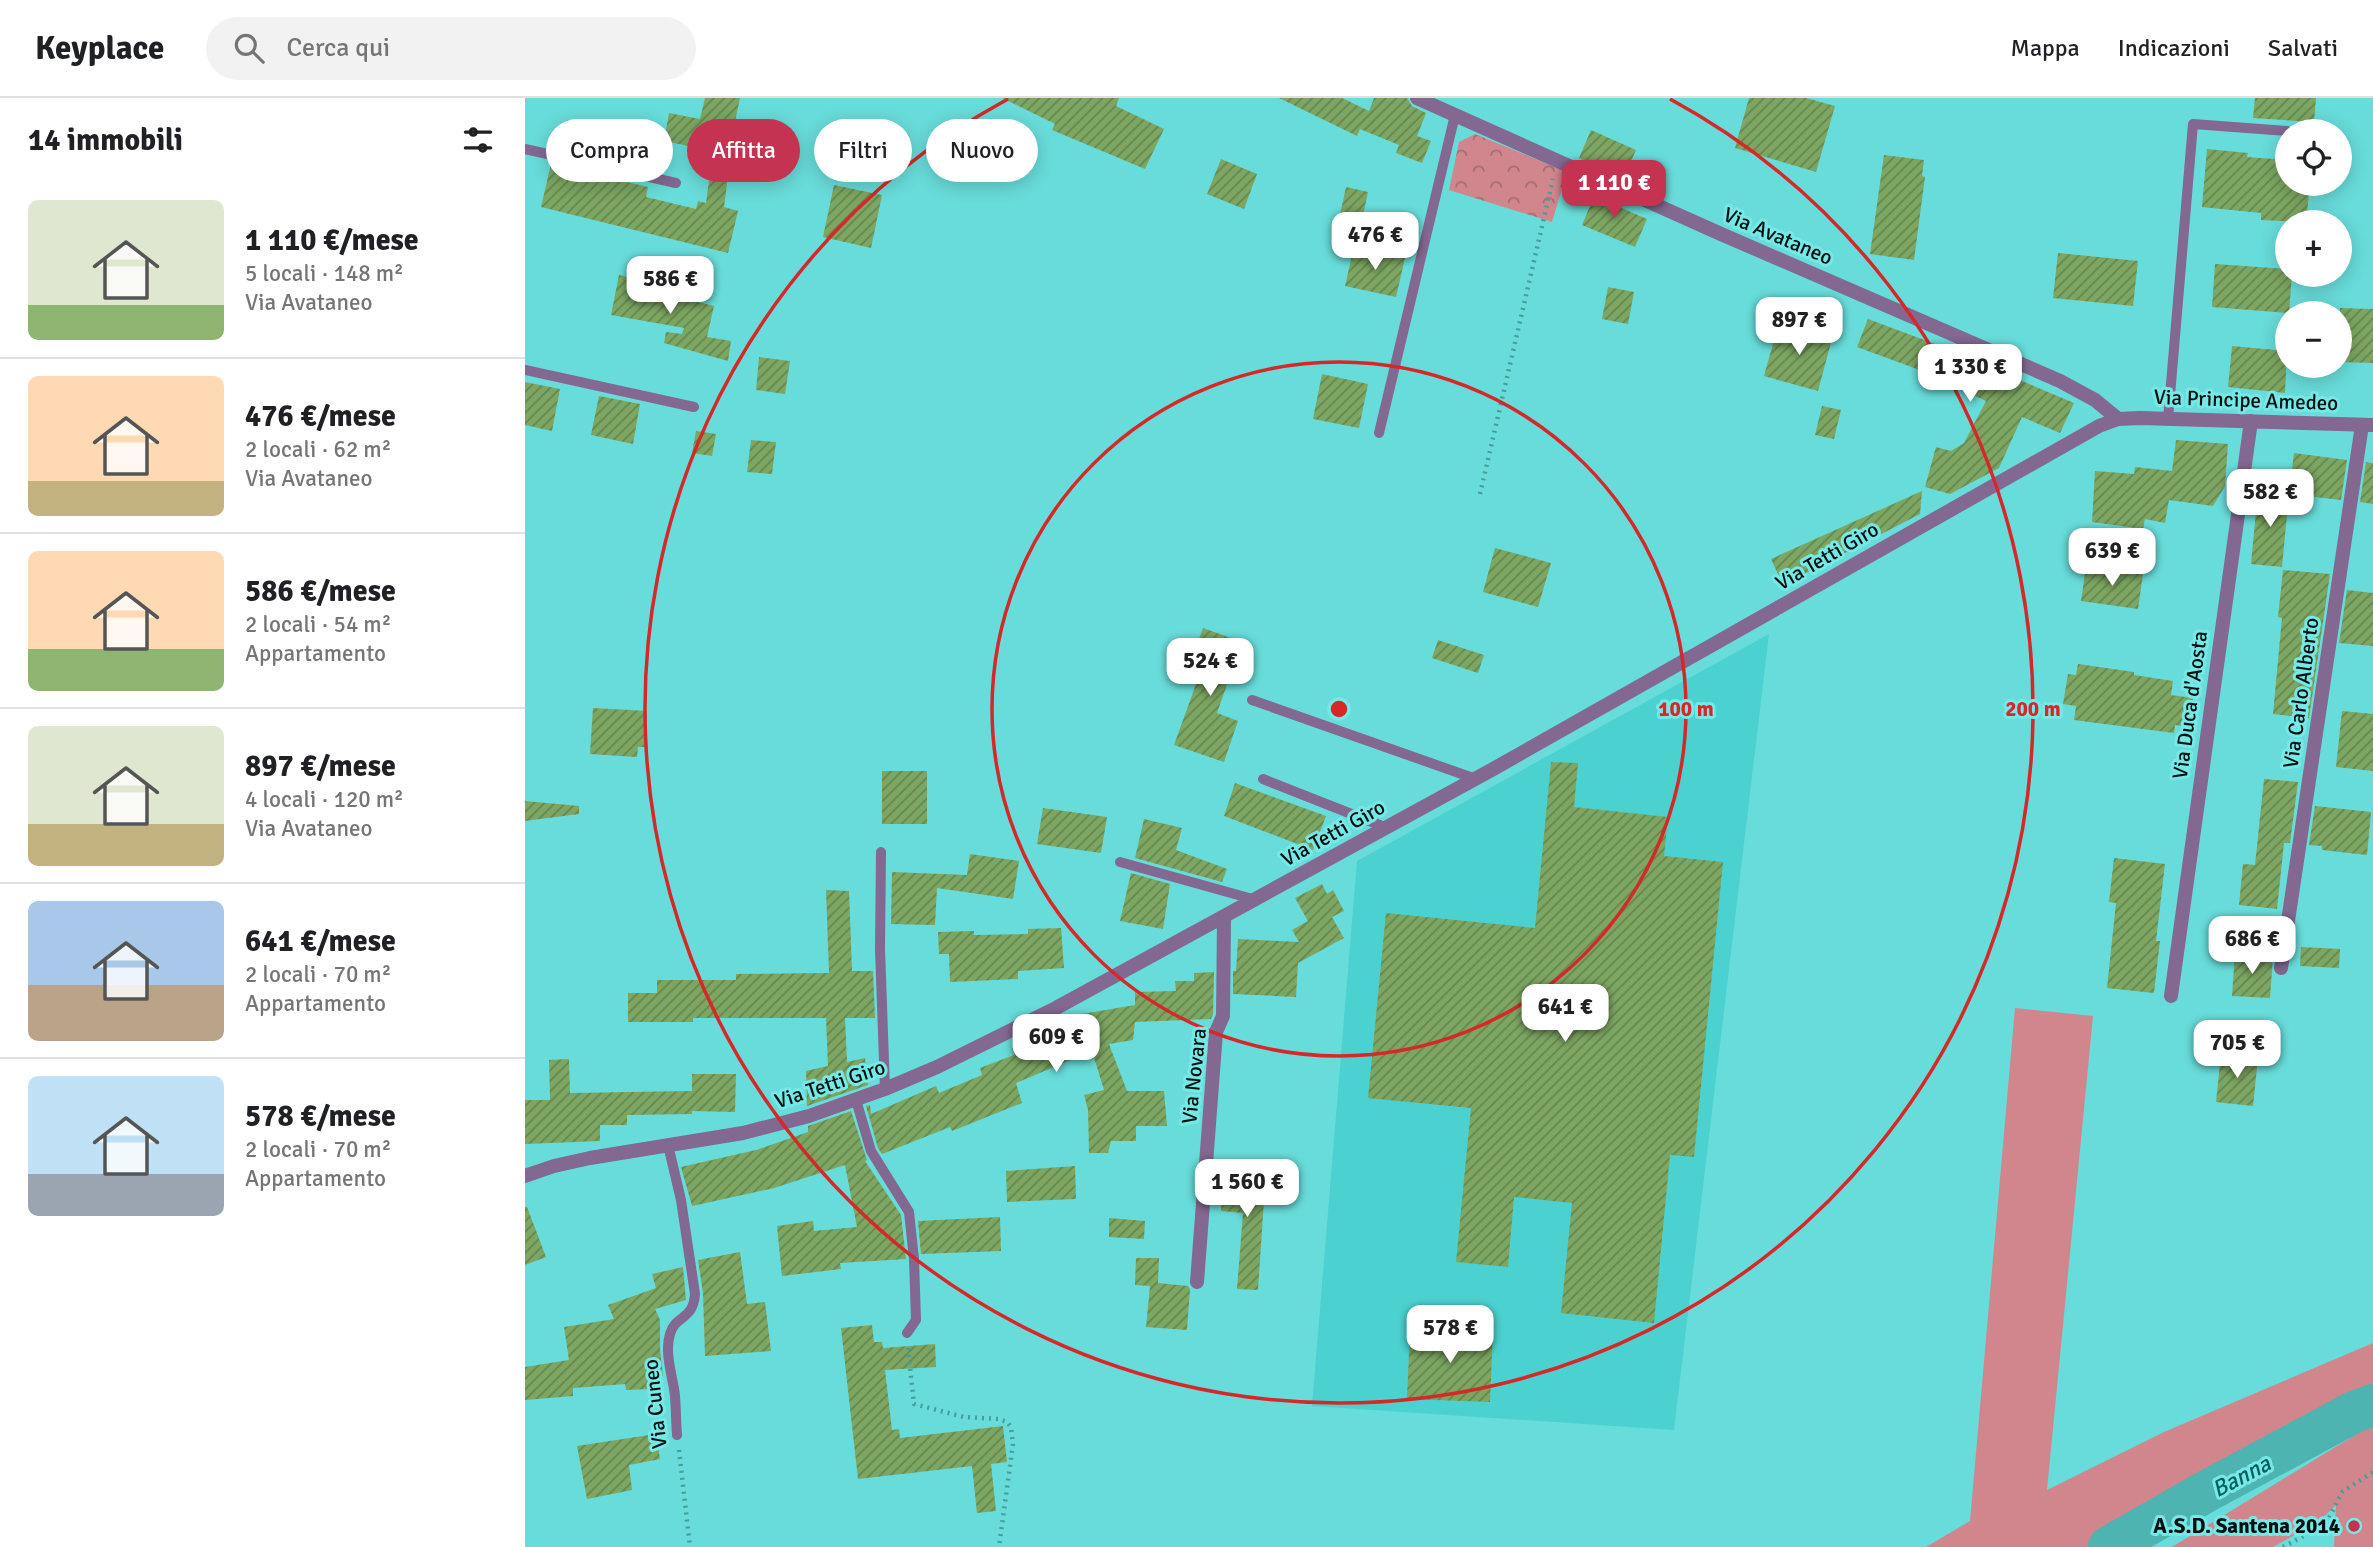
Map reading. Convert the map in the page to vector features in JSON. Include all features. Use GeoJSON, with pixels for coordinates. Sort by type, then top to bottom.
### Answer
{"type":"FeatureCollection","features":[{"type":"Feature","properties":{"kind":"street","name":"Via Avataneo"},"geometry":{"type":"LineString","coordinates":[[1417,98],[2060,381],[2095,400],[2118,419]]}},
{"type":"Feature","properties":{"kind":"street","name":"Via Principe Amedeo"},"geometry":{"type":"LineString","coordinates":[[2118,419],[2367,425]]}},
{"type":"Feature","properties":{"kind":"street","name":"Via Tetti Giro"},"geometry":{"type":"LineString","coordinates":[[525,1176],[590,1158],[743,1133],[809,1116],[937,1067],[1056,1008],[1256,900],[1476,779],[2099,426],[2118,419]]}},
{"type":"Feature","properties":{"kind":"street","name":"Via Duca d'Aosta"},"geometry":{"type":"LineString","coordinates":[[2171,996],[2251,421]]}},
{"type":"Feature","properties":{"kind":"street","name":"Via Carlo Alberto"},"geometry":{"type":"LineString","coordinates":[[2281,968],[2367,425]]}},
{"type":"Feature","properties":{"kind":"street","name":"Via Novara"},"geometry":{"type":"LineString","coordinates":[[1197,1282],[1216,1032],[1223,1016],[1224,917]]}},
{"type":"Feature","properties":{"kind":"lane"},"geometry":{"type":"LineString","coordinates":[[1379,433],[1455,115]]}},
{"type":"Feature","properties":{"kind":"lane"},"geometry":{"type":"LineString","coordinates":[[2168,419],[2193,124],[2275,130]]}},
{"type":"Feature","properties":{"kind":"lane"},"geometry":{"type":"LineString","coordinates":[[525,149],[676,183]]}},
{"type":"Feature","properties":{"kind":"lane"},"geometry":{"type":"LineString","coordinates":[[525,370],[694,407]]}},
{"type":"Feature","properties":{"kind":"lane"},"geometry":{"type":"LineString","coordinates":[[1252,700],[1476,779]]}},
{"type":"Feature","properties":{"kind":"lane"},"geometry":{"type":"LineString","coordinates":[[1263,779],[1387,828]]}},
{"type":"Feature","properties":{"kind":"lane"},"geometry":{"type":"LineString","coordinates":[[881,852],[880,949],[885,1089]]}},
{"type":"Feature","properties":{"kind":"lane"},"geometry":{"type":"LineString","coordinates":[[1120,862],[1256,900]]}},
{"type":"Feature","properties":{"kind":"lane"},"geometry":{"type":"LineString","coordinates":[[856,1100],[871,1152],[902,1199],[911,1223],[916,1320],[907,1333]]}},
{"type":"Feature","properties":{"kind":"lane","name":"Via Cuneo"},"geometry":{"type":"LineString","coordinates":[[668,1144],[681,1200],[695,1294],[694,1305],[688,1315],[676,1322],[668,1343],[677,1435]]}},
{"type":"Feature","properties":{"kind":"path"},"geometry":{"type":"LineString","coordinates":[[1480,494],[1557,161]]}},
{"type":"Feature","properties":{"kind":"path"},"geometry":{"type":"LineString","coordinates":[[907,1333],[914,1404],[964,1417],[999,1419],[1011,1427],[1013,1444],[999,1547]]}},
{"type":"Feature","properties":{"kind":"path","name":"Via Cuneo"},"geometry":{"type":"LineString","coordinates":[[677,1435],[689,1547]]}},
{"type":"Feature","properties":{"kind":"path"},"geometry":{"type":"LineString","coordinates":[[2283,1547],[2326,1524],[2342,1492],[2373,1472]]}},
{"type":"Feature","properties":{"kind":"shaded area"},"geometry":{"type":"Polygon","coordinates":[[[1769,634],[1674,1430],[1312,1406],[1357,861],[1769,634]]]}},
{"type":"Feature","properties":{"kind":"green space"},"geometry":{"type":"Polygon","coordinates":[[[1475,134],[1567,172],[1552,222],[1449,190],[1459,142],[1475,134]]]}},
{"type":"Feature","properties":{"kind":"green space"},"geometry":{"type":"Polygon","coordinates":[[[2015,1008],[2093,1016],[2047,1490],[2164,1432],[2373,1343],[2373,1393],[2290,1430],[2096,1547],[1926,1547],[1970,1521],[2015,1008]]]}},
{"type":"Feature","properties":{"kind":"green space"},"geometry":{"type":"Polygon","coordinates":[[[2373,1424],[2373,1547],[2334,1547],[2336,1505],[2318,1522],[2273,1547],[2172,1547],[2373,1424]]]}},
{"type":"Feature","properties":{"kind":"building"},"geometry":{"type":"Polygon","coordinates":[[[705,98],[740,98],[736,119],[700,119],[705,98]]]}},
{"type":"Feature","properties":{"kind":"building"},"geometry":{"type":"Polygon","coordinates":[[[1002,98],[1119,98],[1116,106],[1164,129],[1145,169],[1052,130],[1055,124],[1002,98]]]}},
{"type":"Feature","properties":{"kind":"building"},"geometry":{"type":"Polygon","coordinates":[[[1279,98],[1342,98],[1369,111],[1374,98],[1407,98],[1412,106],[1426,113],[1417,136],[1431,141],[1422,163],[1396,153],[1399,145],[1360,129],[1357,136],[1279,98]]]}},
{"type":"Feature","properties":{"kind":"building"},"geometry":{"type":"Polygon","coordinates":[[[1749,98],[1806,98],[1835,106],[1816,172],[1735,148],[1749,98]]]}},
{"type":"Feature","properties":{"kind":"building"},"geometry":{"type":"Polygon","coordinates":[[[2255,98],[2316,98],[2314,119],[2253,118],[2255,98]]]}},
{"type":"Feature","properties":{"kind":"building"},"geometry":{"type":"Polygon","coordinates":[[[669,113],[700,119],[687,119],[687,146],[673,143],[673,119],[668,119],[669,113]]]}},
{"type":"Feature","properties":{"kind":"building"},"geometry":{"type":"Polygon","coordinates":[[[1591,130],[1636,150],[1623,180],[1579,158],[1591,130]]]}},
{"type":"Feature","properties":{"kind":"building"},"geometry":{"type":"Polygon","coordinates":[[[2207,149],[2275,159],[2275,196],[2309,196],[2307,210],[2275,210],[2275,221],[2261,220],[2261,213],[2202,207],[2207,149]]]}},
{"type":"Feature","properties":{"kind":"building"},"geometry":{"type":"Polygon","coordinates":[[[1884,155],[1924,160],[1922,176],[1925,177],[1914,260],[1870,254],[1884,155]]]}},
{"type":"Feature","properties":{"kind":"building"},"geometry":{"type":"Polygon","coordinates":[[[1221,159],[1257,174],[1244,209],[1207,194],[1221,159]]]}},
{"type":"Feature","properties":{"kind":"building"},"geometry":{"type":"Polygon","coordinates":[[[547,182],[627,182],[648,187],[646,197],[696,209],[698,201],[706,203],[709,182],[727,182],[724,207],[738,211],[728,253],[541,207],[547,182]]]}},
{"type":"Feature","properties":{"kind":"building"},"geometry":{"type":"Polygon","coordinates":[[[834,185],[882,195],[871,248],[823,237],[834,185]]]}},
{"type":"Feature","properties":{"kind":"building"},"geometry":{"type":"Polygon","coordinates":[[[1346,187],[1368,192],[1360,229],[1338,224],[1346,187]]]}},
{"type":"Feature","properties":{"kind":"building"},"geometry":{"type":"Polygon","coordinates":[[[1597,189],[1615,197],[1612,204],[1647,219],[1635,247],[1582,225],[1597,189]]]}},
{"type":"Feature","properties":{"kind":"building"},"geometry":{"type":"Polygon","coordinates":[[[1354,246],[1405,258],[1396,297],[1345,286],[1354,246]]]}},
{"type":"Feature","properties":{"kind":"building"},"geometry":{"type":"Polygon","coordinates":[[[2058,253],[2138,261],[2133,306],[2053,298],[2058,253]]]}},
{"type":"Feature","properties":{"kind":"building"},"geometry":{"type":"Polygon","coordinates":[[[2215,264],[2275,268],[2275,287],[2291,287],[2290,301],[2275,301],[2275,312],[2212,307],[2215,264]]]}},
{"type":"Feature","properties":{"kind":"building"},"geometry":{"type":"Polygon","coordinates":[[[619,275],[662,285],[662,293],[714,306],[707,337],[731,341],[728,361],[664,343],[666,332],[682,334],[684,328],[611,315],[619,275]]]}},
{"type":"Feature","properties":{"kind":"building"},"geometry":{"type":"Polygon","coordinates":[[[1608,287],[1634,292],[1628,324],[1602,319],[1608,287]]]}},
{"type":"Feature","properties":{"kind":"building"},"geometry":{"type":"Polygon","coordinates":[[[2352,308],[2373,309],[2373,363],[2352,362],[2352,308]]]}},
{"type":"Feature","properties":{"kind":"building"},"geometry":{"type":"Polygon","coordinates":[[[1868,319],[1935,344],[2074,403],[2060,433],[2022,417],[1999,468],[1950,494],[1925,487],[1936,447],[1951,451],[1964,443],[1986,401],[1925,372],[1857,347],[1868,319]]]}},
{"type":"Feature","properties":{"kind":"building"},"geometry":{"type":"Polygon","coordinates":[[[1800,326],[1833,335],[1818,391],[1764,376],[1777,329],[1798,335],[1800,326]]]}},
{"type":"Feature","properties":{"kind":"building"},"geometry":{"type":"Polygon","coordinates":[[[2232,346],[2275,350],[2275,378],[2286,378],[2285,393],[2228,387],[2232,346]]]}},
{"type":"Feature","properties":{"kind":"building"},"geometry":{"type":"Polygon","coordinates":[[[759,357],[790,361],[785,394],[756,390],[759,357]]]}},
{"type":"Feature","properties":{"kind":"building"},"geometry":{"type":"Polygon","coordinates":[[[1322,374],[1368,384],[1359,428],[1313,419],[1322,374]]]}},
{"type":"Feature","properties":{"kind":"building"},"geometry":{"type":"Polygon","coordinates":[[[525,382],[560,389],[552,431],[525,425],[525,382]]]}},
{"type":"Feature","properties":{"kind":"building"},"geometry":{"type":"Polygon","coordinates":[[[599,396],[640,404],[633,444],[591,435],[599,396]]]}},
{"type":"Feature","properties":{"kind":"building"},"geometry":{"type":"Polygon","coordinates":[[[1822,406],[1841,410],[1834,439],[1815,435],[1822,406]]]}},
{"type":"Feature","properties":{"kind":"building"},"geometry":{"type":"Polygon","coordinates":[[[696,431],[716,434],[712,456],[692,453],[696,431]]]}},
{"type":"Feature","properties":{"kind":"building"},"geometry":{"type":"Polygon","coordinates":[[[751,440],[776,442],[772,474],[747,472],[751,440]]]}},
{"type":"Feature","properties":{"kind":"building"},"geometry":{"type":"Polygon","coordinates":[[[2176,440],[2228,444],[2225,486],[2213,506],[2169,500],[2165,523],[2145,519],[2143,529],[2092,522],[2095,471],[2134,474],[2135,467],[2172,471],[2176,440]]]}},
{"type":"Feature","properties":{"kind":"building"},"geometry":{"type":"Polygon","coordinates":[[[2294,453],[2347,460],[2341,500],[2289,494],[2294,453]]]}},
{"type":"Feature","properties":{"kind":"building"},"geometry":{"type":"Polygon","coordinates":[[[2366,462],[2373,463],[2373,504],[2360,502],[2366,462]]]}},
{"type":"Feature","properties":{"kind":"building"},"geometry":{"type":"Polygon","coordinates":[[[1922,491],[1920,514],[1783,585],[1771,559],[1922,491]]]}},
{"type":"Feature","properties":{"kind":"building"},"geometry":{"type":"Polygon","coordinates":[[[2258,491],[2289,494],[2282,567],[2251,564],[2258,491]]]}},
{"type":"Feature","properties":{"kind":"building"},"geometry":{"type":"Polygon","coordinates":[[[1495,548],[1551,563],[1538,607],[1483,592],[1495,548]]]}},
{"type":"Feature","properties":{"kind":"building"},"geometry":{"type":"Polygon","coordinates":[[[2086,566],[2143,574],[2138,609],[2081,601],[2086,566]]]}},
{"type":"Feature","properties":{"kind":"building"},"geometry":{"type":"Polygon","coordinates":[[[2283,570],[2330,574],[2309,718],[2273,714],[2282,618],[2278,617],[2283,570]]]}},
{"type":"Feature","properties":{"kind":"building"},"geometry":{"type":"Polygon","coordinates":[[[2347,590],[2373,593],[2373,646],[2339,643],[2347,590]]]}},
{"type":"Feature","properties":{"kind":"building"},"geometry":{"type":"Polygon","coordinates":[[[1203,628],[1242,642],[1217,713],[1238,721],[1224,762],[1174,745],[1200,673],[1188,669],[1203,628]]]}},
{"type":"Feature","properties":{"kind":"building"},"geometry":{"type":"Polygon","coordinates":[[[1438,640],[1484,655],[1478,673],[1432,658],[1438,640]]]}},
{"type":"Feature","properties":{"kind":"building"},"geometry":{"type":"Polygon","coordinates":[[[2078,664],[2173,681],[2171,695],[2193,698],[2189,727],[2175,725],[2174,733],[2074,720],[2076,706],[2063,704],[2068,674],[2076,675],[2078,664]]]}},
{"type":"Feature","properties":{"kind":"building"},"geometry":{"type":"Polygon","coordinates":[[[593,708],[647,711],[645,747],[638,747],[637,757],[590,754],[593,708]]]}},
{"type":"Feature","properties":{"kind":"building"},"geometry":{"type":"Polygon","coordinates":[[[2342,711],[2373,714],[2373,771],[2336,767],[2342,711]]]}},
{"type":"Feature","properties":{"kind":"building"},"geometry":{"type":"Polygon","coordinates":[[[1551,762],[1578,763],[1574,807],[1668,817],[1664,856],[1723,862],[1694,1157],[1670,1155],[1654,1323],[1561,1313],[1572,1203],[1514,1197],[1508,1267],[1456,1262],[1471,1108],[1368,1098],[1386,913],[1535,928],[1551,762]]]}},
{"type":"Feature","properties":{"kind":"building"},"geometry":{"type":"Polygon","coordinates":[[[882,771],[927,771],[927,824],[882,824],[882,771]]]}},
{"type":"Feature","properties":{"kind":"building"},"geometry":{"type":"Polygon","coordinates":[[[2264,779],[2298,782],[2290,843],[2284,843],[2277,909],[2239,905],[2243,864],[2255,865],[2264,779]]]}},
{"type":"Feature","properties":{"kind":"building"},"geometry":{"type":"Polygon","coordinates":[[[1235,783],[1326,816],[1313,850],[1224,816],[1235,783]]]}},
{"type":"Feature","properties":{"kind":"building"},"geometry":{"type":"Polygon","coordinates":[[[525,801],[579,806],[579,814],[525,821],[525,801]]]}},
{"type":"Feature","properties":{"kind":"building"},"geometry":{"type":"Polygon","coordinates":[[[2315,806],[2371,812],[2367,855],[2322,850],[2322,846],[2309,845],[2315,806]]]}},
{"type":"Feature","properties":{"kind":"building"},"geometry":{"type":"Polygon","coordinates":[[[1043,808],[1107,817],[1101,853],[1037,844],[1043,808]]]}},
{"type":"Feature","properties":{"kind":"building"},"geometry":{"type":"Polygon","coordinates":[[[1144,819],[1182,828],[1176,850],[1227,869],[1222,882],[1135,858],[1144,819]]]}},
{"type":"Feature","properties":{"kind":"building"},"geometry":{"type":"Polygon","coordinates":[[[970,854],[1019,861],[1013,899],[937,888],[935,925],[891,924],[892,872],[967,875],[970,854]]]}},
{"type":"Feature","properties":{"kind":"building"},"geometry":{"type":"Polygon","coordinates":[[[2114,858],[2165,864],[2156,941],[2160,941],[2154,993],[2107,988],[2116,903],[2109,902],[2114,858]]]}},
{"type":"Feature","properties":{"kind":"building"},"geometry":{"type":"Polygon","coordinates":[[[1131,873],[1170,884],[1163,929],[1120,921],[1131,873]]]}},
{"type":"Feature","properties":{"kind":"building"},"geometry":{"type":"Polygon","coordinates":[[[1322,884],[1327,894],[1333,890],[1344,911],[1332,917],[1344,938],[1298,963],[1296,997],[1233,994],[1238,939],[1299,942],[1292,930],[1308,921],[1295,898],[1322,884]]]}},
{"type":"Feature","properties":{"kind":"building"},"geometry":{"type":"Polygon","coordinates":[[[826,890],[849,891],[852,971],[873,971],[875,1018],[845,1018],[847,1062],[865,1058],[868,1085],[807,1106],[806,1071],[828,1066],[826,1018],[693,1018],[693,1022],[628,1022],[628,993],[657,993],[657,980],[736,980],[736,974],[829,973],[826,890]]]}},
{"type":"Feature","properties":{"kind":"building"},"geometry":{"type":"Polygon","coordinates":[[[1061,928],[1064,968],[1018,971],[1018,979],[950,982],[949,954],[939,954],[938,932],[974,931],[974,935],[1028,934],[1028,929],[1061,928]]]}},
{"type":"Feature","properties":{"kind":"building"},"geometry":{"type":"Polygon","coordinates":[[[2301,947],[2340,949],[2339,968],[2300,966],[2301,947]]]}},
{"type":"Feature","properties":{"kind":"building"},"geometry":{"type":"Polygon","coordinates":[[[2235,953],[2273,956],[2270,998],[2232,996],[2235,953]]]}},
{"type":"Feature","properties":{"kind":"building"},"geometry":{"type":"Polygon","coordinates":[[[1214,972],[1211,1019],[1135,1022],[1133,1040],[1109,1044],[1127,1091],[1164,1091],[1167,1126],[1136,1126],[1136,1141],[1111,1141],[1108,1153],[1089,1153],[1088,1110],[1084,1095],[1104,1090],[1092,1051],[1016,1083],[1022,1103],[952,1131],[950,1127],[882,1154],[878,1148],[866,1106],[870,1105],[871,1114],[936,1086],[939,1093],[982,1075],[980,1068],[1014,1055],[1012,1048],[1076,1015],[1135,1005],[1135,992],[1176,991],[1175,981],[1194,981],[1194,973],[1214,972]]]}},
{"type":"Feature","properties":{"kind":"building"},"geometry":{"type":"Polygon","coordinates":[[[2221,1054],[2258,1058],[2253,1106],[2216,1102],[2221,1054]]]}},
{"type":"Feature","properties":{"kind":"building"},"geometry":{"type":"Polygon","coordinates":[[[569,1059],[570,1093],[692,1091],[692,1074],[736,1074],[735,1112],[692,1111],[692,1114],[627,1115],[627,1125],[600,1125],[600,1141],[525,1144],[525,1100],[550,1100],[549,1060],[569,1059]]]}},
{"type":"Feature","properties":{"kind":"building"},"geometry":{"type":"Polygon","coordinates":[[[851,1111],[867,1160],[865,1161],[901,1215],[906,1259],[840,1263],[841,1269],[782,1276],[777,1226],[813,1221],[814,1231],[857,1227],[845,1165],[774,1188],[692,1206],[681,1167],[756,1150],[808,1132],[808,1126],[851,1111]]]}},
{"type":"Feature","properties":{"kind":"building"},"geometry":{"type":"Polygon","coordinates":[[[1075,1166],[1076,1199],[1007,1202],[1006,1171],[1075,1166]]]}},
{"type":"Feature","properties":{"kind":"building"},"geometry":{"type":"Polygon","coordinates":[[[1224,1167],[1266,1170],[1258,1290],[1237,1289],[1243,1213],[1221,1211],[1224,1167]]]}},
{"type":"Feature","properties":{"kind":"building"},"geometry":{"type":"Polygon","coordinates":[[[525,1207],[546,1257],[525,1265],[525,1207]]]}},
{"type":"Feature","properties":{"kind":"building"},"geometry":{"type":"Polygon","coordinates":[[[1000,1217],[1001,1251],[921,1254],[918,1221],[1000,1217]]]}},
{"type":"Feature","properties":{"kind":"building"},"geometry":{"type":"Polygon","coordinates":[[[1109,1218],[1145,1221],[1144,1239],[1109,1237],[1109,1218]]]}},
{"type":"Feature","properties":{"kind":"building"},"geometry":{"type":"Polygon","coordinates":[[[740,1252],[747,1304],[765,1302],[771,1351],[705,1356],[703,1293],[698,1260],[740,1252]]]}},
{"type":"Feature","properties":{"kind":"building"},"geometry":{"type":"Polygon","coordinates":[[[1136,1258],[1159,1258],[1158,1283],[1188,1286],[1187,1330],[1146,1327],[1150,1286],[1135,1285],[1136,1258]]]}},
{"type":"Feature","properties":{"kind":"building"},"geometry":{"type":"Polygon","coordinates":[[[683,1267],[686,1300],[655,1309],[660,1320],[663,1376],[651,1377],[652,1389],[626,1390],[625,1384],[573,1388],[573,1396],[525,1400],[525,1367],[569,1360],[564,1327],[614,1319],[608,1305],[656,1288],[652,1274],[683,1267]]]}},
{"type":"Feature","properties":{"kind":"building"},"geometry":{"type":"Polygon","coordinates":[[[872,1325],[874,1342],[882,1342],[883,1348],[935,1344],[936,1367],[885,1370],[892,1430],[899,1429],[900,1438],[1003,1426],[1007,1462],[991,1464],[996,1511],[977,1513],[972,1466],[858,1479],[841,1328],[872,1325]]]}},
{"type":"Feature","properties":{"kind":"building"},"geometry":{"type":"Polygon","coordinates":[[[1410,1328],[1493,1331],[1490,1402],[1407,1399],[1410,1328]]]}},
{"type":"Feature","properties":{"kind":"building"},"geometry":{"type":"Polygon","coordinates":[[[656,1434],[660,1459],[629,1465],[632,1490],[587,1499],[577,1446],[656,1434]]]}},
{"type":"Feature","properties":{"kind":"waterway","name":"Banna"},"geometry":{"type":"LineString","coordinates":[[2109,1547],[2207,1491],[2354,1412],[2373,1405]]}},
{"type":"Feature","properties":{"kind":"place","name":"A.S.D. Santena 2014"},"geometry":{"type":"Point","coordinates":[2354,1526]}}]}
